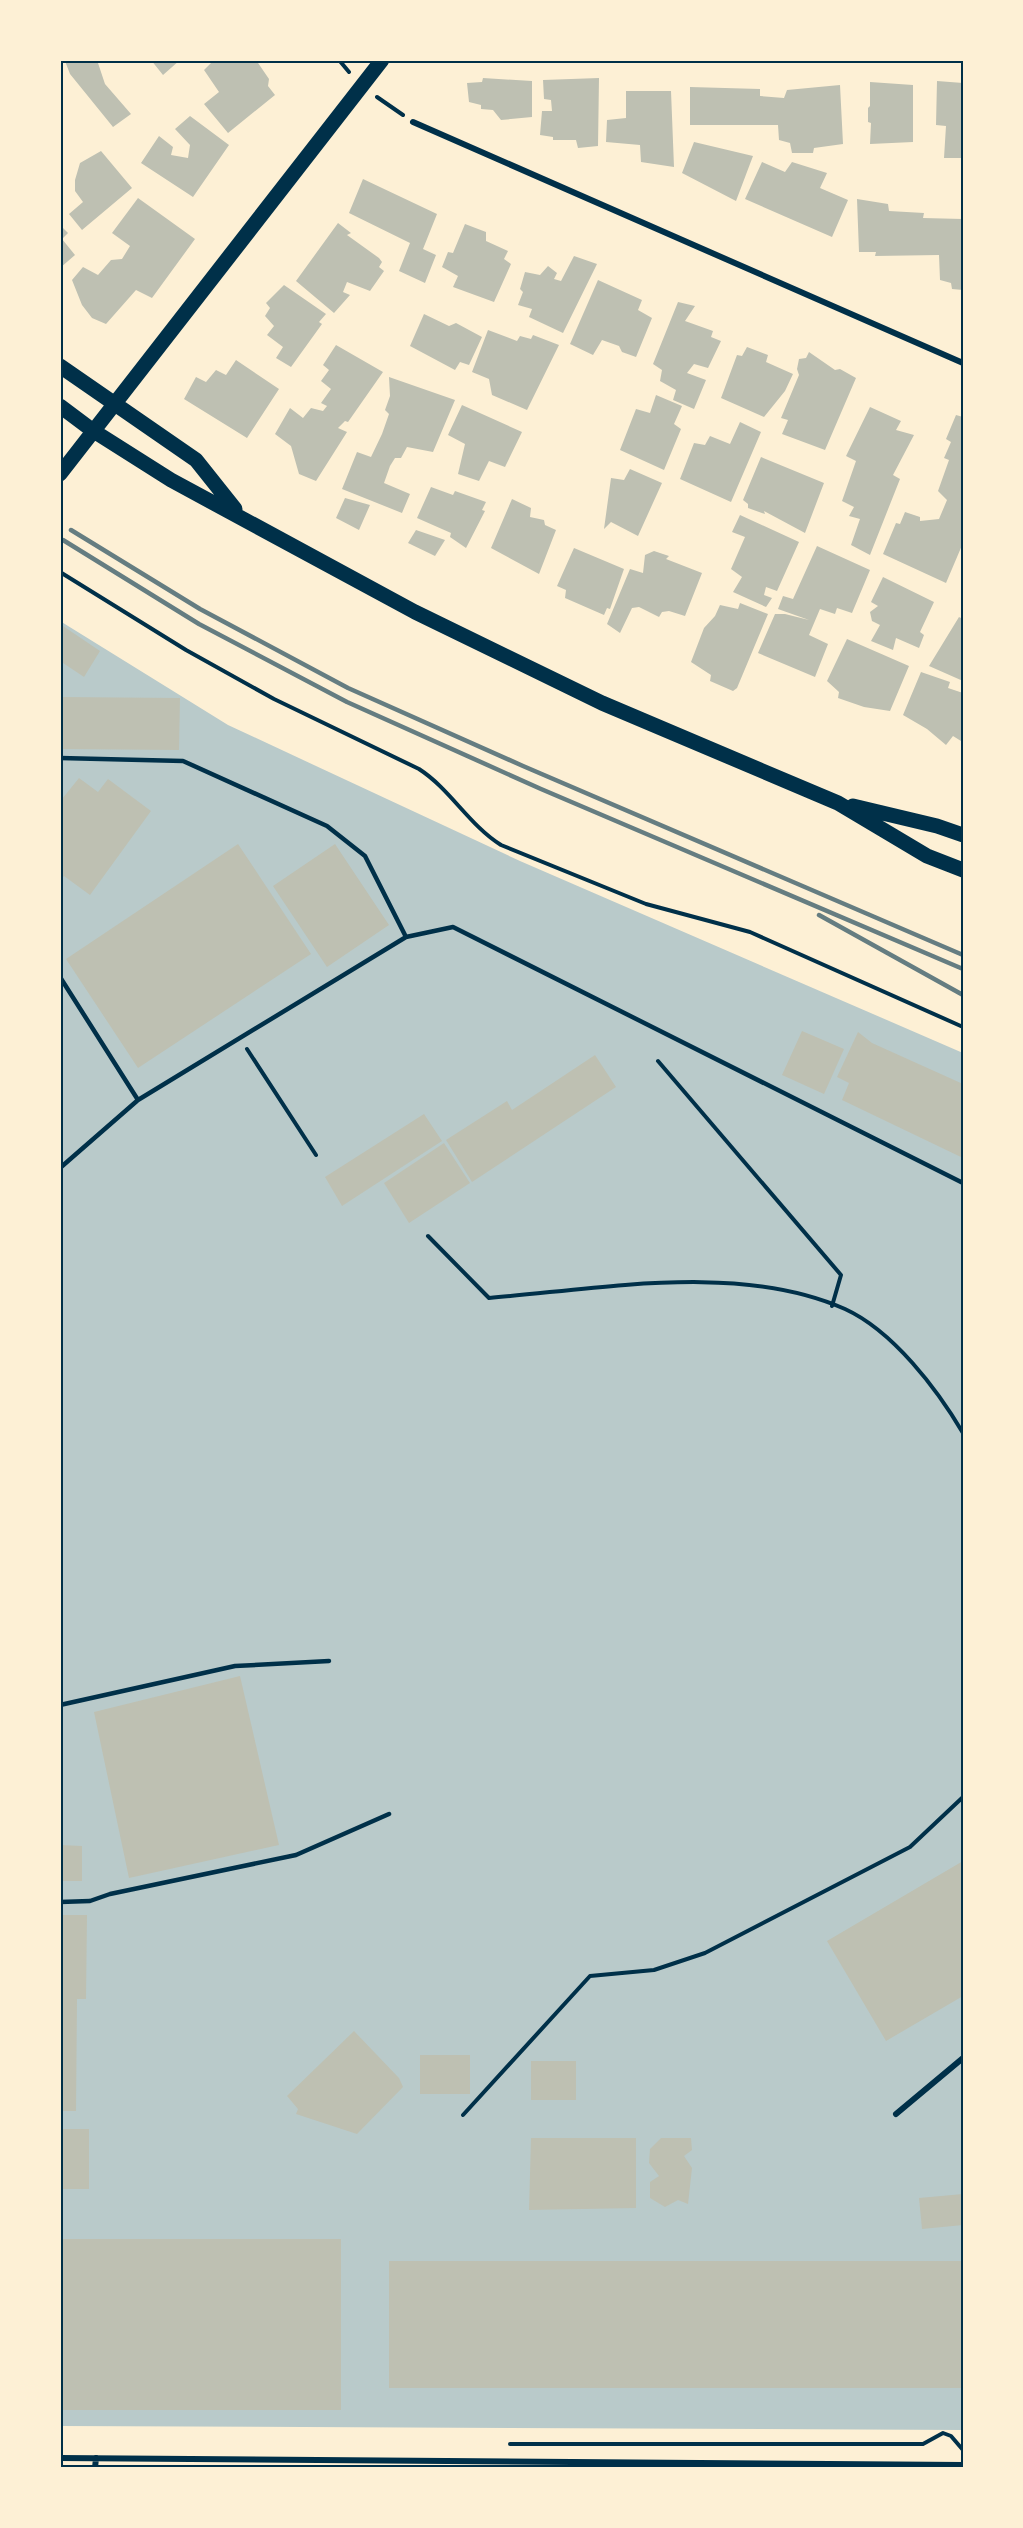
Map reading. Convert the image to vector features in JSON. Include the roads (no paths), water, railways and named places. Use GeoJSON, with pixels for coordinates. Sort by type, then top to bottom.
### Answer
{"type":"FeatureCollection","features":[{"type":"Feature","properties":{"kind":"main road"},"geometry":{"type":"LineString","coordinates":[[61,473],[112,404],[382,60]]}},
{"type":"Feature","properties":{"kind":"main road"},"geometry":{"type":"LineString","coordinates":[[60,366],[196,460],[239,514]]}},
{"type":"Feature","properties":{"kind":"main road"},"geometry":{"type":"LineString","coordinates":[[60,406],[92,430],[171,480],[239,514],[416,612],[602,703],[838,803],[927,856],[963,870]]}},
{"type":"Feature","properties":{"kind":"main road"},"geometry":{"type":"LineString","coordinates":[[838,803],[937,826],[963,835]]}},
{"type":"Feature","properties":{"kind":"street"},"geometry":{"type":"LineString","coordinates":[[413,122],[963,363]]}},
{"type":"Feature","properties":{"kind":"street"},"geometry":{"type":"LineString","coordinates":[[896,2114],[963,2058]]}},
{"type":"Feature","properties":{"kind":"street"},"geometry":{"type":"LineString","coordinates":[[60,2458],[963,2465]]}},
{"type":"Feature","properties":{"kind":"street"},"geometry":{"type":"LineString","coordinates":[[95,2468],[96,2458]]}},
{"type":"Feature","properties":{"kind":"lane"},"geometry":{"type":"LineString","coordinates":[[60,758],[183,761],[327,825],[365,856],[406,937]]}},
{"type":"Feature","properties":{"kind":"lane"},"geometry":{"type":"LineString","coordinates":[[60,1168],[138,1100],[239,1038],[406,937],[453,927],[963,1183]]}},
{"type":"Feature","properties":{"kind":"lane"},"geometry":{"type":"LineString","coordinates":[[60,977],[138,1100]]}},
{"type":"Feature","properties":{"kind":"lane"},"geometry":{"type":"LineString","coordinates":[[60,1705],[235,1666],[329,1661]]}},
{"type":"Feature","properties":{"kind":"lane"},"geometry":{"type":"LineString","coordinates":[[60,1902],[90,1901],[110,1894],[296,1855],[389,1814]]}},
{"type":"Feature","properties":{"kind":"railway"},"geometry":{"type":"LineString","coordinates":[[71,530],[200,609],[348,688],[523,766],[963,955]]}},
{"type":"Feature","properties":{"kind":"railway"},"geometry":{"type":"LineString","coordinates":[[63,540],[199,624],[347,702],[541,789],[963,969]]}},
{"type":"Feature","properties":{"kind":"railway"},"geometry":{"type":"LineString","coordinates":[[819,915],[963,995]]}}]}
